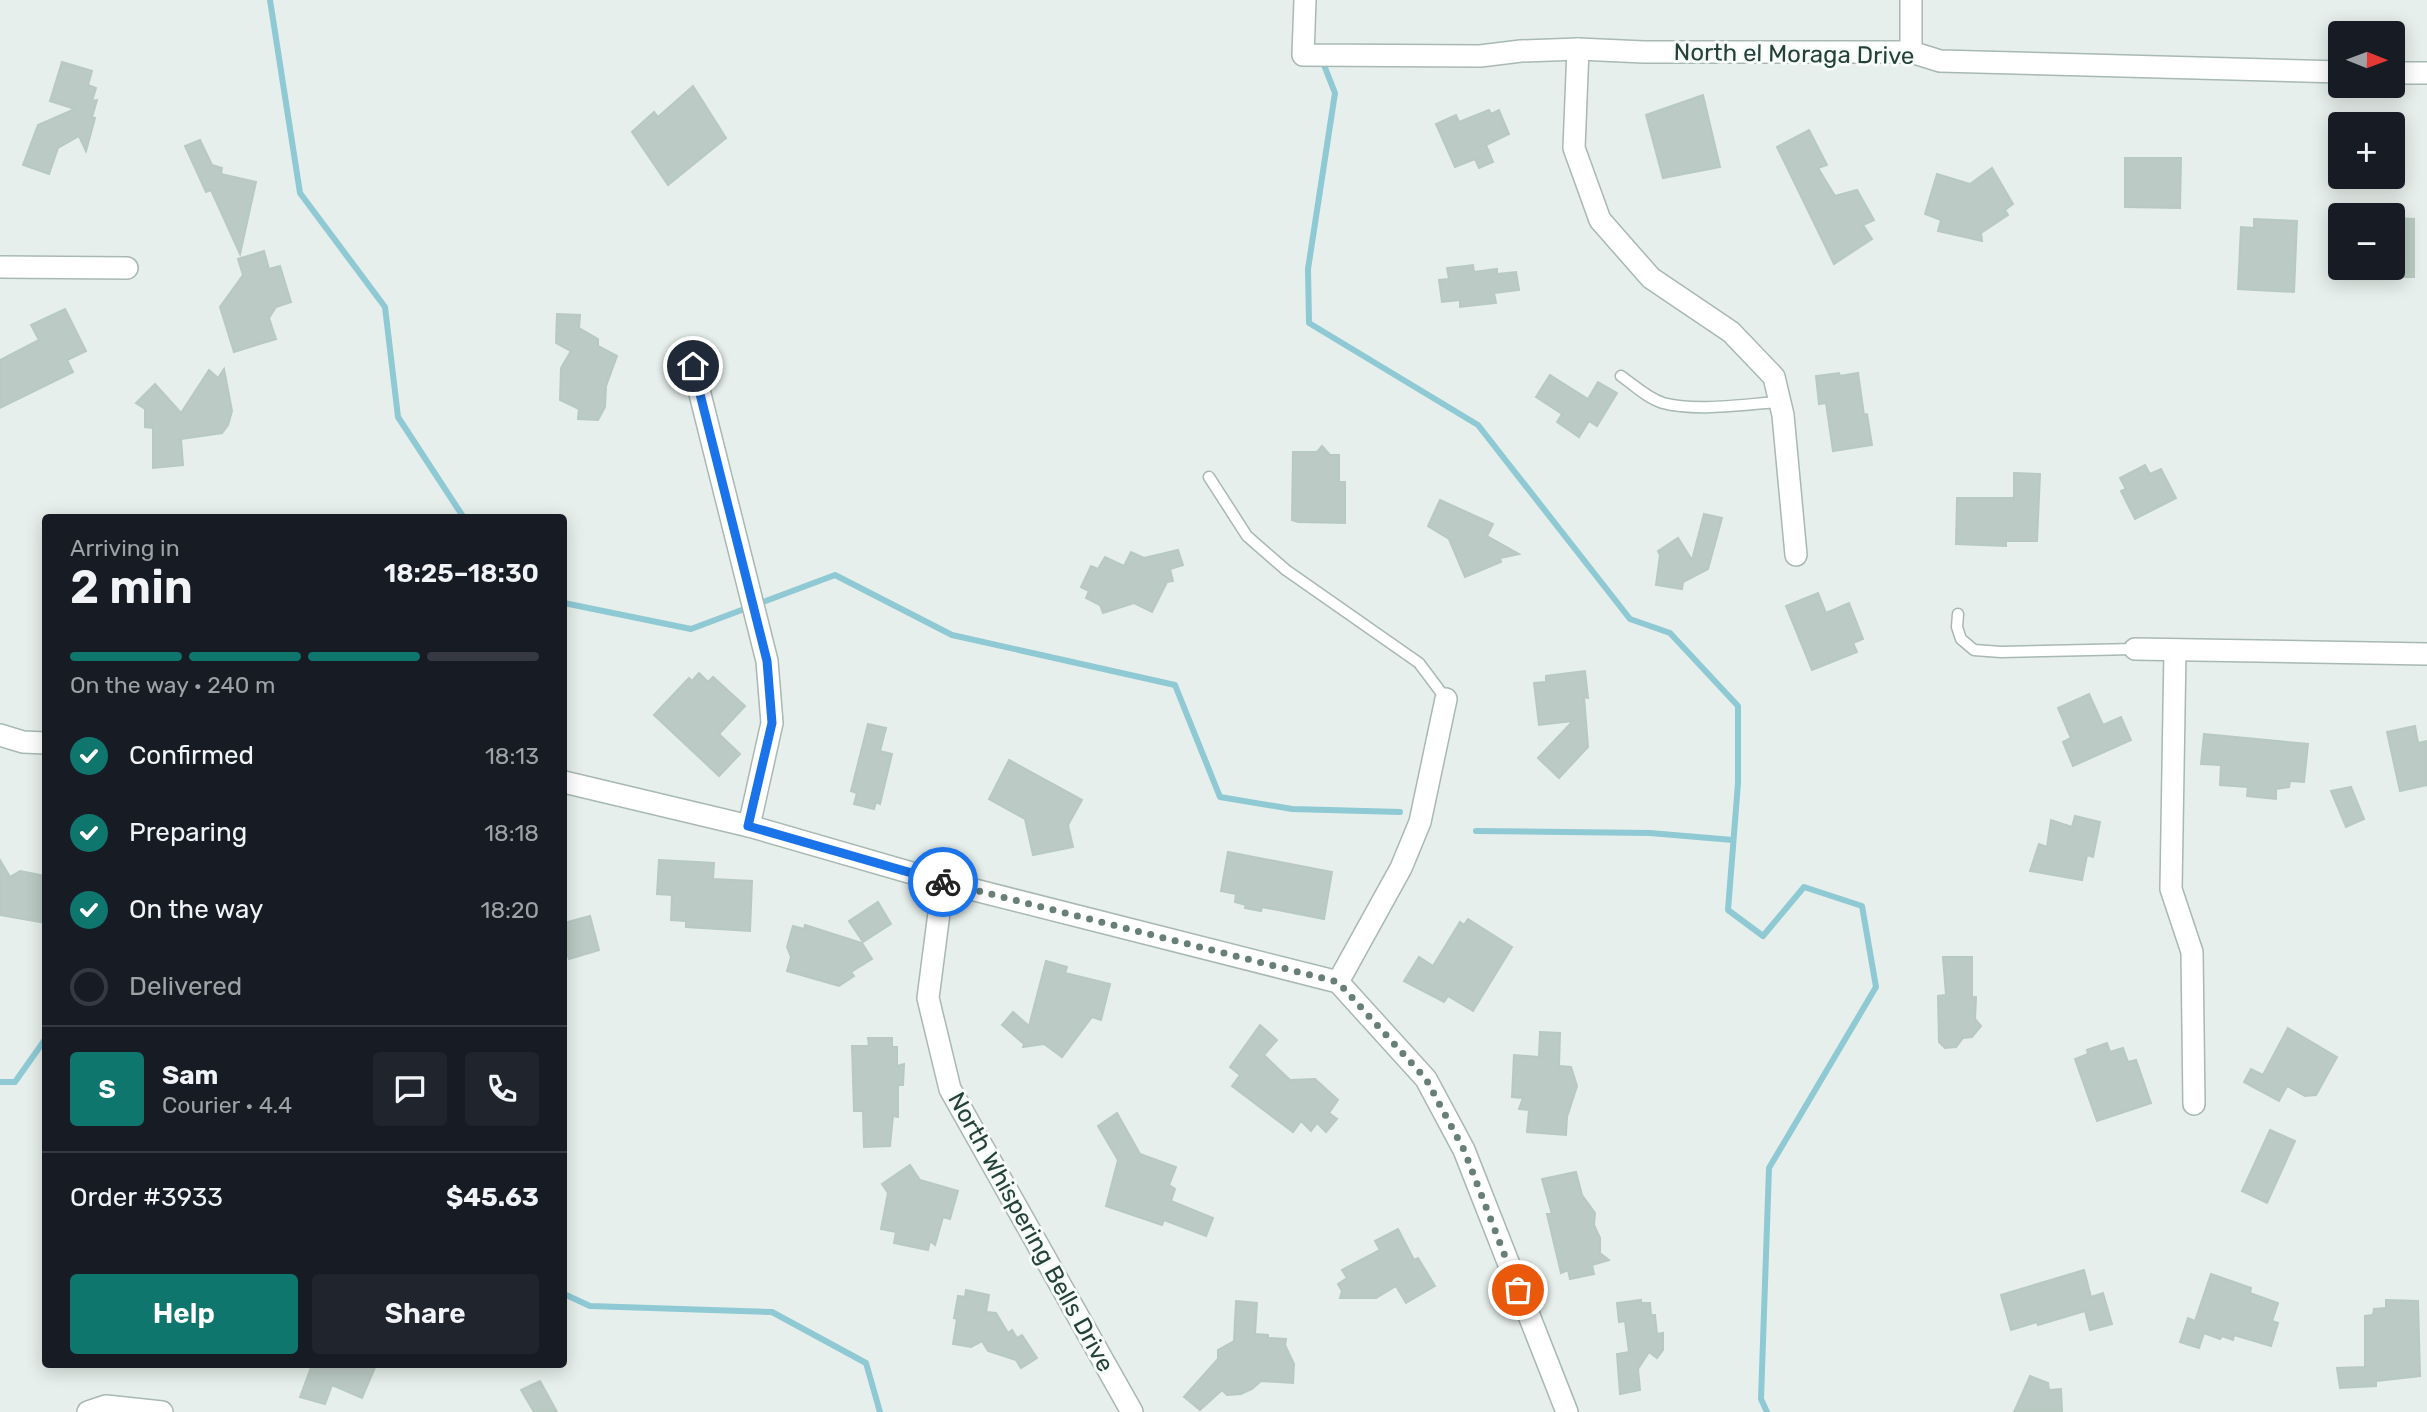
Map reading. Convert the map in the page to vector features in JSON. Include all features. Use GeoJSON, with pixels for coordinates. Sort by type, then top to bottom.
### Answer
{"type":"FeatureCollection","features":[{"type":"Feature","properties":{"kind":"street","name":"North el Moraga Drive"},"geometry":{"type":"LineString","coordinates":[[1305,0],[1303,55],[1480,56],[1578,49],[1644,52],[1911,52],[1940,61],[2328,72]]}},
{"type":"Feature","properties":{"kind":"street"},"geometry":{"type":"LineString","coordinates":[[1911,0],[1911,52]]}},
{"type":"Feature","properties":{"kind":"street"},"geometry":{"type":"LineString","coordinates":[[1578,49],[1574,148],[1600,220],[1651,278],[1731,332],[1774,377],[1780,402],[1796,555]]}},
{"type":"Feature","properties":{"kind":"street"},"geometry":{"type":"LineString","coordinates":[[2405,73],[2427,73]]}},
{"type":"Feature","properties":{"kind":"street"},"geometry":{"type":"LineString","coordinates":[[0,267],[127,268]]}},
{"type":"Feature","properties":{"kind":"street"},"geometry":{"type":"LineString","coordinates":[[693,366],[767,661],[772,723],[748,826]]}},
{"type":"Feature","properties":{"kind":"street"},"geometry":{"type":"LineString","coordinates":[[2135,649],[2427,654]]}},
{"type":"Feature","properties":{"kind":"street"},"geometry":{"type":"LineString","coordinates":[[2175,650],[2171,889],[2192,952],[2194,1104]]}},
{"type":"Feature","properties":{"kind":"street"},"geometry":{"type":"LineString","coordinates":[[1338,982],[1401,868],[1420,822],[1446,699]]}},
{"type":"Feature","properties":{"kind":"street"},"geometry":{"type":"LineString","coordinates":[[0,734],[23,742],[42,743]]}},
{"type":"Feature","properties":{"kind":"street"},"geometry":{"type":"LineString","coordinates":[[567,783],[748,826],[943,882],[1338,982],[1426,1079],[1464,1150],[1567,1412]]}},
{"type":"Feature","properties":{"kind":"street","name":"North Whispering Bells Drive"},"geometry":{"type":"LineString","coordinates":[[943,882],[928,998],[950,1089],[1132,1412]]}},
{"type":"Feature","properties":{"kind":"street"},"geometry":{"type":"LineString","coordinates":[[88,1412],[106,1406],[162,1412]]}},
{"type":"Feature","properties":{"kind":"lane"},"geometry":{"type":"LineString","coordinates":[[1621,376],[1642,392],[1662,402],[1712,406],[1780,402]]}},
{"type":"Feature","properties":{"kind":"lane"},"geometry":{"type":"LineString","coordinates":[[1209,477],[1247,536],[1286,570],[1419,663],[1446,699]]}},
{"type":"Feature","properties":{"kind":"lane"},"geometry":{"type":"LineString","coordinates":[[1958,614],[1957,627],[1961,639],[1974,650],[2001,652],[2135,649]]}},
{"type":"Feature","properties":{"kind":"building"},"geometry":{"type":"Polygon","coordinates":[[[62,62],[92,71],[88,85],[96,88],[92,101],[97,100],[92,117],[95,118],[86,151],[79,136],[58,148],[49,174],[23,165],[38,125],[75,109],[50,101],[62,62]]]}},
{"type":"Feature","properties":{"kind":"building"},"geometry":{"type":"Polygon","coordinates":[[[693,86],[726,138],[668,185],[632,132],[654,112],[658,117],[693,86]]]}},
{"type":"Feature","properties":{"kind":"building"},"geometry":{"type":"Polygon","coordinates":[[[1703,95],[1720,167],[1663,178],[1646,115],[1703,95]]]}},
{"type":"Feature","properties":{"kind":"building"},"geometry":{"type":"Polygon","coordinates":[[[1489,110],[1491,114],[1499,110],[1509,134],[1486,145],[1493,162],[1479,168],[1475,159],[1455,167],[1436,124],[1456,115],[1459,122],[1489,110]]]}},
{"type":"Feature","properties":{"kind":"building"},"geometry":{"type":"Polygon","coordinates":[[[1809,130],[1827,165],[1818,168],[1835,196],[1857,190],[1874,220],[1863,225],[1872,239],[1834,264],[1777,147],[1809,130]]]}},
{"type":"Feature","properties":{"kind":"building"},"geometry":{"type":"Polygon","coordinates":[[[200,140],[212,165],[222,168],[221,174],[256,182],[240,254],[211,190],[206,192],[185,146],[200,140]]]}},
{"type":"Feature","properties":{"kind":"building"},"geometry":{"type":"Polygon","coordinates":[[[2125,158],[2181,158],[2180,208],[2125,207],[2125,158]]]}},
{"type":"Feature","properties":{"kind":"building"},"geometry":{"type":"Polygon","coordinates":[[[1992,168],[2013,204],[2005,210],[2008,215],[1981,233],[1982,241],[1938,231],[1941,220],[1925,214],[1937,174],[1970,184],[1992,168]]]}},
{"type":"Feature","properties":{"kind":"building"},"geometry":{"type":"Polygon","coordinates":[[[2254,219],[2297,221],[2294,292],[2238,289],[2241,227],[2254,228],[2254,219]]]}},
{"type":"Feature","properties":{"kind":"building"},"geometry":{"type":"Polygon","coordinates":[[[2405,219],[2414,219],[2414,277],[2405,277],[2405,219]]]}},
{"type":"Feature","properties":{"kind":"building"},"geometry":{"type":"Polygon","coordinates":[[[264,251],[269,269],[280,266],[291,302],[276,307],[269,318],[276,339],[234,352],[220,307],[243,275],[238,259],[264,251]]]}},
{"type":"Feature","properties":{"kind":"building"},"geometry":{"type":"Polygon","coordinates":[[[1473,265],[1474,272],[1497,269],[1497,274],[1516,272],[1519,290],[1494,293],[1496,303],[1460,307],[1460,300],[1442,302],[1439,280],[1449,279],[1447,268],[1473,265]]]}},
{"type":"Feature","properties":{"kind":"building"},"geometry":{"type":"Polygon","coordinates":[[[65,309],[86,351],[67,360],[73,372],[0,408],[0,360],[39,340],[31,325],[65,309]]]}},
{"type":"Feature","properties":{"kind":"building"},"geometry":{"type":"Polygon","coordinates":[[[557,314],[580,315],[579,328],[598,339],[598,346],[617,356],[606,386],[605,407],[598,420],[578,419],[579,409],[560,400],[561,368],[571,351],[556,343],[557,314]]]}},
{"type":"Feature","properties":{"kind":"building"},"geometry":{"type":"Polygon","coordinates":[[[224,369],[232,411],[228,425],[222,433],[181,439],[183,465],[153,468],[153,428],[145,427],[145,409],[136,403],[155,384],[181,413],[209,370],[218,378],[224,369]]]}},
{"type":"Feature","properties":{"kind":"building"},"geometry":{"type":"Polygon","coordinates":[[[1839,373],[1840,376],[1858,373],[1864,415],[1867,414],[1872,445],[1833,451],[1826,403],[1819,404],[1816,376],[1839,373]]]}},
{"type":"Feature","properties":{"kind":"building"},"geometry":{"type":"Polygon","coordinates":[[[1550,375],[1588,399],[1598,382],[1617,393],[1597,426],[1589,421],[1579,437],[1557,422],[1562,414],[1536,397],[1550,375]]]}},
{"type":"Feature","properties":{"kind":"building"},"geometry":{"type":"Polygon","coordinates":[[[1322,446],[1330,455],[1339,455],[1339,482],[1345,482],[1345,523],[1292,520],[1293,452],[1317,452],[1322,446]]]}},
{"type":"Feature","properties":{"kind":"building"},"geometry":{"type":"Polygon","coordinates":[[[2145,465],[2150,474],[2161,469],[2176,498],[2135,519],[2121,491],[2126,489],[2120,478],[2145,465]]]}},
{"type":"Feature","properties":{"kind":"building"},"geometry":{"type":"Polygon","coordinates":[[[2014,473],[2040,474],[2037,541],[2006,541],[2006,546],[1956,544],[1957,498],[2014,498],[2014,473]]]}},
{"type":"Feature","properties":{"kind":"building"},"geometry":{"type":"Polygon","coordinates":[[[1440,500],[1493,524],[1487,536],[1519,554],[1500,558],[1501,562],[1465,577],[1449,539],[1428,526],[1440,500]]]}},
{"type":"Feature","properties":{"kind":"building"},"geometry":{"type":"Polygon","coordinates":[[[1704,514],[1722,518],[1708,569],[1683,582],[1682,589],[1656,585],[1660,555],[1658,551],[1678,538],[1692,560],[1704,514]]]}},
{"type":"Feature","properties":{"kind":"building"},"geometry":{"type":"Polygon","coordinates":[[[1178,550],[1183,565],[1170,569],[1173,581],[1167,582],[1152,612],[1134,603],[1103,613],[1100,605],[1086,598],[1089,591],[1081,587],[1091,566],[1098,569],[1105,557],[1124,566],[1131,552],[1144,558],[1178,550]]]}},
{"type":"Feature","properties":{"kind":"building"},"geometry":{"type":"Polygon","coordinates":[[[1818,593],[1826,613],[1849,603],[1863,639],[1853,643],[1857,652],[1812,670],[1786,606],[1818,593]]]}},
{"type":"Feature","properties":{"kind":"building"},"geometry":{"type":"Polygon","coordinates":[[[1585,671],[1588,747],[1559,778],[1538,758],[1573,721],[1539,725],[1534,683],[1546,682],[1546,676],[1585,671]]]}},
{"type":"Feature","properties":{"kind":"building"},"geometry":{"type":"Polygon","coordinates":[[[699,673],[708,682],[713,677],[745,706],[719,734],[740,754],[719,776],[654,715],[689,678],[692,681],[699,673]]]}},
{"type":"Feature","properties":{"kind":"building"},"geometry":{"type":"Polygon","coordinates":[[[2089,694],[2103,725],[2121,717],[2131,740],[2073,766],[2063,742],[2071,738],[2058,708],[2089,694]]]}},
{"type":"Feature","properties":{"kind":"building"},"geometry":{"type":"Polygon","coordinates":[[[868,724],[886,728],[880,751],[892,754],[880,804],[876,802],[874,809],[854,804],[857,793],[851,791],[868,724]]]}},
{"type":"Feature","properties":{"kind":"building"},"geometry":{"type":"Polygon","coordinates":[[[2415,726],[2418,743],[2427,741],[2427,785],[2400,791],[2387,732],[2415,726]]]}},
{"type":"Feature","properties":{"kind":"building"},"geometry":{"type":"Polygon","coordinates":[[[2204,734],[2308,744],[2304,782],[2290,781],[2289,787],[2276,789],[2276,799],[2247,796],[2248,787],[2220,785],[2221,765],[2201,764],[2204,734]]]}},
{"type":"Feature","properties":{"kind":"building"},"geometry":{"type":"Polygon","coordinates":[[[1009,760],[1082,800],[1068,825],[1073,847],[1033,855],[1025,819],[989,799],[1009,760]]]}},
{"type":"Feature","properties":{"kind":"building"},"geometry":{"type":"Polygon","coordinates":[[[2351,787],[2364,819],[2346,827],[2331,791],[2351,787]]]}},
{"type":"Feature","properties":{"kind":"building"},"geometry":{"type":"Polygon","coordinates":[[[2075,816],[2100,822],[2093,857],[2087,855],[2082,880],[2030,871],[2039,844],[2047,847],[2051,820],[2072,827],[2075,816]]]}},
{"type":"Feature","properties":{"kind":"building"},"geometry":{"type":"Polygon","coordinates":[[[1228,852],[1332,872],[1324,919],[1262,907],[1261,911],[1245,908],[1246,905],[1235,902],[1236,894],[1221,891],[1228,852]]]}},
{"type":"Feature","properties":{"kind":"building"},"geometry":{"type":"Polygon","coordinates":[[[0,860],[10,877],[20,871],[42,875],[42,922],[0,915],[0,860]]]}},
{"type":"Feature","properties":{"kind":"building"},"geometry":{"type":"Polygon","coordinates":[[[659,860],[714,863],[713,879],[752,881],[750,931],[686,927],[686,921],[671,920],[672,895],[657,894],[659,860]]]}},
{"type":"Feature","properties":{"kind":"building"},"geometry":{"type":"Polygon","coordinates":[[[878,902],[891,924],[863,942],[849,921],[878,902]]]}},
{"type":"Feature","properties":{"kind":"building"},"geometry":{"type":"Polygon","coordinates":[[[590,916],[599,950],[569,959],[567,922],[590,916]]]}},
{"type":"Feature","properties":{"kind":"building"},"geometry":{"type":"Polygon","coordinates":[[[1468,919],[1512,947],[1473,1011],[1448,996],[1444,1002],[1404,981],[1419,957],[1433,966],[1460,922],[1464,925],[1468,919]]]}},
{"type":"Feature","properties":{"kind":"building"},"geometry":{"type":"Polygon","coordinates":[[[805,925],[862,943],[872,959],[851,972],[854,976],[839,986],[787,971],[791,957],[787,947],[793,926],[804,929],[805,925]]]}},
{"type":"Feature","properties":{"kind":"building"},"geometry":{"type":"Polygon","coordinates":[[[1943,957],[1972,957],[1972,997],[1976,997],[1975,1019],[1981,1026],[1972,1037],[1963,1038],[1956,1047],[1945,1048],[1939,1042],[1938,996],[1946,995],[1943,957]]]}},
{"type":"Feature","properties":{"kind":"building"},"geometry":{"type":"Polygon","coordinates":[[[1046,961],[1067,967],[1065,973],[1110,984],[1101,1020],[1092,1017],[1062,1057],[1044,1044],[1023,1047],[1024,1044],[1002,1025],[1013,1012],[1029,1026],[1046,961]]]}},
{"type":"Feature","properties":{"kind":"building"},"geometry":{"type":"Polygon","coordinates":[[[1260,1025],[1277,1040],[1264,1055],[1290,1080],[1315,1079],[1338,1100],[1329,1113],[1337,1119],[1326,1132],[1317,1123],[1311,1131],[1301,1121],[1293,1132],[1232,1086],[1240,1075],[1230,1067],[1260,1025]]]}},
{"type":"Feature","properties":{"kind":"building"},"geometry":{"type":"Polygon","coordinates":[[[2288,1028],[2337,1057],[2316,1095],[2305,1096],[2287,1086],[2279,1101],[2244,1082],[2251,1069],[2263,1075],[2288,1028]]]}},
{"type":"Feature","properties":{"kind":"building"},"geometry":{"type":"Polygon","coordinates":[[[1540,1032],[1560,1033],[1559,1066],[1571,1067],[1577,1086],[1567,1117],[1566,1135],[1527,1132],[1529,1110],[1519,1109],[1523,1098],[1512,1097],[1514,1055],[1539,1057],[1540,1032]]]}},
{"type":"Feature","properties":{"kind":"building"},"geometry":{"type":"Polygon","coordinates":[[[868,1038],[892,1038],[892,1047],[897,1047],[897,1066],[904,1064],[903,1085],[898,1085],[898,1117],[893,1116],[890,1146],[864,1147],[863,1111],[854,1111],[852,1046],[869,1046],[868,1038]]]}},
{"type":"Feature","properties":{"kind":"building"},"geometry":{"type":"Polygon","coordinates":[[[2107,1043],[2110,1052],[2123,1048],[2128,1062],[2136,1060],[2151,1103],[2097,1121],[2075,1059],[2088,1054],[2087,1050],[2107,1043]]]}},
{"type":"Feature","properties":{"kind":"building"},"geometry":{"type":"Polygon","coordinates":[[[1117,1113],[1140,1154],[1176,1167],[1169,1185],[1175,1189],[1171,1201],[1213,1218],[1206,1236],[1164,1220],[1162,1225],[1106,1206],[1118,1160],[1098,1126],[1117,1113]]]}},
{"type":"Feature","properties":{"kind":"building"},"geometry":{"type":"Polygon","coordinates":[[[2270,1130],[2295,1141],[2267,1203],[2242,1191],[2270,1130]]]}},
{"type":"Feature","properties":{"kind":"building"},"geometry":{"type":"Polygon","coordinates":[[[910,1165],[920,1180],[958,1191],[950,1219],[943,1217],[935,1245],[930,1241],[928,1250],[894,1243],[896,1232],[881,1229],[888,1193],[882,1184],[910,1165]]]}},
{"type":"Feature","properties":{"kind":"building"},"geometry":{"type":"Polygon","coordinates":[[[1576,1172],[1582,1195],[1595,1213],[1594,1225],[1600,1238],[1600,1253],[1609,1260],[1592,1265],[1594,1274],[1570,1279],[1568,1270],[1561,1273],[1547,1214],[1552,1214],[1542,1179],[1576,1172]]]}},
{"type":"Feature","properties":{"kind":"building"},"geometry":{"type":"Polygon","coordinates":[[[1398,1229],[1414,1260],[1418,1258],[1435,1286],[1406,1303],[1396,1286],[1376,1298],[1340,1298],[1342,1291],[1338,1284],[1347,1278],[1342,1270],[1380,1250],[1375,1241],[1398,1229]]]}},
{"type":"Feature","properties":{"kind":"building"},"geometry":{"type":"Polygon","coordinates":[[[2084,1270],[2091,1297],[2103,1293],[2112,1324],[2090,1330],[2085,1311],[2011,1330],[2001,1295],[2084,1270]]]}},
{"type":"Feature","properties":{"kind":"building"},"geometry":{"type":"Polygon","coordinates":[[[2211,1274],[2251,1288],[2250,1293],[2278,1303],[2272,1321],[2278,1323],[2271,1346],[2234,1335],[2233,1340],[2204,1333],[2199,1348],[2180,1342],[2188,1318],[2195,1321],[2211,1274]]]}},
{"type":"Feature","properties":{"kind":"building"},"geometry":{"type":"Polygon","coordinates":[[[966,1290],[989,1295],[986,1312],[996,1313],[1008,1333],[1012,1330],[1017,1338],[1022,1335],[1037,1358],[1021,1368],[1016,1360],[988,1351],[982,1341],[971,1347],[953,1344],[958,1296],[965,1297],[966,1290]]]}},
{"type":"Feature","properties":{"kind":"building"},"geometry":{"type":"Polygon","coordinates":[[[1641,1300],[1641,1303],[1650,1303],[1651,1315],[1655,1315],[1657,1334],[1663,1333],[1663,1350],[1657,1358],[1649,1352],[1638,1369],[1640,1390],[1620,1394],[1617,1354],[1629,1352],[1625,1321],[1619,1322],[1617,1303],[1641,1300]]]}},
{"type":"Feature","properties":{"kind":"building"},"geometry":{"type":"Polygon","coordinates":[[[2386,1300],[2418,1301],[2420,1376],[2376,1381],[2376,1386],[2340,1388],[2337,1368],[2365,1367],[2365,1316],[2373,1315],[2374,1309],[2386,1308],[2386,1300]]]}},
{"type":"Feature","properties":{"kind":"building"},"geometry":{"type":"Polygon","coordinates":[[[1236,1301],[1257,1303],[1255,1334],[1286,1339],[1285,1345],[1294,1364],[1293,1383],[1261,1381],[1241,1394],[1227,1395],[1222,1390],[1200,1410],[1184,1397],[1218,1359],[1218,1350],[1234,1341],[1236,1301]]]}},
{"type":"Feature","properties":{"kind":"building"},"geometry":{"type":"Polygon","coordinates":[[[311,1368],[375,1368],[362,1398],[332,1385],[325,1404],[300,1397],[311,1368]]]}},
{"type":"Feature","properties":{"kind":"building"},"geometry":{"type":"Polygon","coordinates":[[[2030,1376],[2048,1383],[2049,1390],[2061,1389],[2062,1412],[2014,1412],[2030,1376]]]}},
{"type":"Feature","properties":{"kind":"building"},"geometry":{"type":"Polygon","coordinates":[[[540,1381],[557,1412],[534,1412],[521,1390],[540,1381]]]}},
{"type":"Feature","properties":{"kind":"waterway"},"geometry":{"type":"LineString","coordinates":[[270,0],[300,193],[385,307],[398,417],[461,514]]}},
{"type":"Feature","properties":{"kind":"waterway"},"geometry":{"type":"LineString","coordinates":[[1322,60],[1335,93],[1308,269],[1309,323],[1478,425],[1630,619],[1670,633],[1738,706],[1738,783],[1728,910],[1763,936],[1804,887],[1862,906],[1876,987],[1769,1168],[1761,1399],[1767,1412]]}},
{"type":"Feature","properties":{"kind":"waterway"},"geometry":{"type":"LineString","coordinates":[[567,604],[691,629],[835,575],[952,635],[1175,685],[1220,797],[1292,809],[1400,812]]}},
{"type":"Feature","properties":{"kind":"waterway"},"geometry":{"type":"LineString","coordinates":[[1476,831],[1650,833],[1733,840]]}},
{"type":"Feature","properties":{"kind":"waterway"},"geometry":{"type":"LineString","coordinates":[[0,1082],[15,1082],[42,1044]]}},
{"type":"Feature","properties":{"kind":"waterway"},"geometry":{"type":"LineString","coordinates":[[567,1295],[590,1306],[772,1312],[866,1363],[880,1412]]}},
{"type":"Feature","properties":{"kind":"way so far"},"geometry":{"type":"LineString","coordinates":[[943,882],[1338,982],[1426,1079],[1464,1150],[1518,1290]]}},
{"type":"Feature","properties":{"kind":"route"},"geometry":{"type":"LineString","coordinates":[[693,366],[767,661],[772,723],[748,826],[943,882]]}}]}
